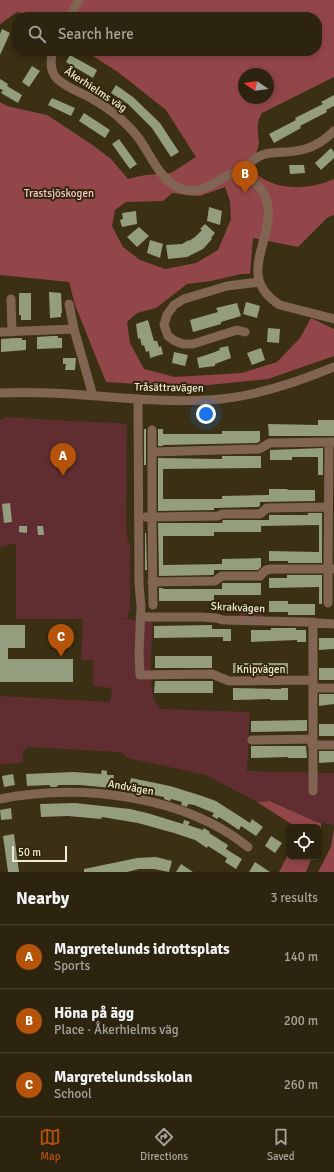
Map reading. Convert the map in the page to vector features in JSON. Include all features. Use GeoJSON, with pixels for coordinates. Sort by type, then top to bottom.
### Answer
{"type":"FeatureCollection","features":[{"type":"Feature","properties":{"kind":"street"},"geometry":{"type":"LineString","coordinates":[[73,12],[80,0]]}},
{"type":"Feature","properties":{"kind":"street","name":"Åkerhielms väg"},"geometry":{"type":"LineString","coordinates":[[52,56],[51,69],[59,82],[97,102],[121,119],[138,137],[158,169],[169,182],[176,187],[187,191],[196,191],[204,189],[234,174],[242,174]]}},
{"type":"Feature","properties":{"kind":"street"},"geometry":{"type":"LineString","coordinates":[[334,131],[318,143],[306,149],[261,154],[250,162],[242,174],[256,184],[266,198],[268,223],[257,270],[260,282],[267,295],[280,304],[334,319]]}},
{"type":"Feature","properties":{"kind":"street"},"geometry":{"type":"LineString","coordinates":[[245,332],[237,330],[193,344],[183,344],[168,336],[164,325],[167,315],[174,305],[184,299],[227,286],[260,282]]}},
{"type":"Feature","properties":{"kind":"street"},"geometry":{"type":"LineString","coordinates":[[11,299],[12,332]]}},
{"type":"Feature","properties":{"kind":"street"},"geometry":{"type":"LineString","coordinates":[[69,304],[74,329],[93,396]]}},
{"type":"Feature","properties":{"kind":"street"},"geometry":{"type":"LineString","coordinates":[[1,332],[74,329]]}},
{"type":"Feature","properties":{"kind":"street","name":"Tråsättravägen"},"geometry":{"type":"LineString","coordinates":[[0,393],[41,393],[138,400],[222,399],[276,388],[334,367]]}},
{"type":"Feature","properties":{"kind":"street"},"geometry":{"type":"LineString","coordinates":[[138,400],[140,617]]}},
{"type":"Feature","properties":{"kind":"street"},"geometry":{"type":"LineString","coordinates":[[152,430],[153,605]]}},
{"type":"Feature","properties":{"kind":"street"},"geometry":{"type":"LineString","coordinates":[[152,452],[259,449],[270,443],[331,442],[328,507],[331,569],[328,603]]}},
{"type":"Feature","properties":{"kind":"street"},"geometry":{"type":"LineString","coordinates":[[139,517],[260,514],[267,508],[328,507]]}},
{"type":"Feature","properties":{"kind":"street"},"geometry":{"type":"LineString","coordinates":[[152,582],[215,581],[222,576],[260,576],[266,570],[271,569],[331,569]]}},
{"type":"Feature","properties":{"kind":"street","name":"Skrakvägen"},"geometry":{"type":"LineString","coordinates":[[140,617],[208,618],[236,621],[313,622],[334,624]]}},
{"type":"Feature","properties":{"kind":"street","name":"Knipvägen"},"geometry":{"type":"LineString","coordinates":[[140,617],[140,675],[212,674],[229,681],[313,684],[334,688]]}},
{"type":"Feature","properties":{"kind":"street"},"geometry":{"type":"LineString","coordinates":[[313,622],[313,791]]}},
{"type":"Feature","properties":{"kind":"street"},"geometry":{"type":"LineString","coordinates":[[252,740],[312,742],[334,745]]}},
{"type":"Feature","properties":{"kind":"street","name":"Andvägen"},"geometry":{"type":"LineString","coordinates":[[0,799],[24,795],[65,793],[97,794],[140,800],[172,808],[211,822],[237,838],[248,847]]}},
{"type":"Feature","properties":{"kind":"shaded area"},"geometry":{"type":"Polygon","coordinates":[[[8,417],[119,423],[127,425],[126,527],[128,542],[130,543],[130,612],[128,612],[128,618],[120,619],[153,620],[151,674],[155,702],[160,709],[250,712],[247,771],[334,773],[334,825],[314,821],[271,801],[257,802],[206,775],[128,758],[120,752],[27,747],[23,751],[23,762],[0,765],[0,696],[110,702],[112,688],[93,686],[93,660],[81,660],[83,619],[16,619],[16,543],[0,547],[0,420],[8,417]]]}},
{"type":"Feature","properties":{"kind":"shaded area"},"geometry":{"type":"Polygon","coordinates":[[[239,608],[262,608],[262,617],[239,616],[239,608]]]}},
{"type":"Feature","properties":{"kind":"green space","name":"Trastsjöskogen"},"geometry":{"type":"Polygon","coordinates":[[[0,0],[334,0],[334,77],[262,113],[258,125],[259,143],[254,158],[253,169],[260,177],[270,182],[288,187],[307,187],[334,179],[334,215],[328,217],[298,247],[253,238],[250,274],[241,274],[211,281],[187,284],[156,308],[137,313],[127,322],[130,343],[144,369],[175,377],[242,373],[277,362],[300,338],[311,318],[334,329],[334,356],[268,379],[188,387],[106,382],[75,305],[69,282],[0,275],[0,102],[7,106],[47,115],[111,159],[128,179],[145,175],[171,173],[196,157],[166,110],[118,72],[93,56],[322,56],[322,12],[12,12],[12,16],[0,24],[0,0]],[[225,187],[200,196],[172,193],[163,201],[126,202],[115,210],[112,226],[123,247],[140,260],[165,269],[196,263],[218,250],[231,219],[230,201],[225,187]]]}},
{"type":"Feature","properties":{"kind":"green space"},"geometry":{"type":"Polygon","coordinates":[[[270,801],[321,824],[291,824],[257,802],[270,801]]]}},
{"type":"Feature","properties":{"kind":"green space"},"geometry":{"type":"Polygon","coordinates":[[[334,828],[334,872],[318,872],[331,847],[334,828]]]}},
{"type":"Feature","properties":{"kind":"green space"},"geometry":{"type":"Polygon","coordinates":[[[286,859],[286,860],[311,860],[306,872],[279,872],[286,859]]]}},
{"type":"Feature","properties":{"kind":"building"},"geometry":{"type":"Polygon","coordinates":[[[2,29],[10,33],[0,55],[0,34],[2,29]]]}},
{"type":"Feature","properties":{"kind":"building"},"geometry":{"type":"Polygon","coordinates":[[[69,56],[72,56],[97,70],[93,78],[66,62],[69,56]]]}},
{"type":"Feature","properties":{"kind":"building"},"geometry":{"type":"Polygon","coordinates":[[[32,66],[40,71],[29,87],[22,82],[32,66]]]}},
{"type":"Feature","properties":{"kind":"building"},"geometry":{"type":"Polygon","coordinates":[[[0,79],[8,84],[7,86],[22,95],[18,103],[1,93],[3,90],[0,89],[0,79]]]}},
{"type":"Feature","properties":{"kind":"building"},"geometry":{"type":"Polygon","coordinates":[[[116,85],[133,97],[160,123],[179,152],[171,157],[152,128],[128,104],[111,93],[116,85]]]}},
{"type":"Feature","properties":{"kind":"building"},"geometry":{"type":"Polygon","coordinates":[[[334,95],[334,106],[326,110],[327,112],[300,126],[301,128],[274,143],[269,134],[296,120],[295,118],[323,104],[321,102],[334,95]]]}},
{"type":"Feature","properties":{"kind":"building"},"geometry":{"type":"Polygon","coordinates":[[[52,98],[75,108],[71,116],[48,105],[52,98]]]}},
{"type":"Feature","properties":{"kind":"building"},"geometry":{"type":"Polygon","coordinates":[[[84,113],[110,130],[105,138],[79,121],[84,113]]]}},
{"type":"Feature","properties":{"kind":"building"},"geometry":{"type":"Polygon","coordinates":[[[119,139],[137,164],[130,169],[112,144],[119,139]]]}},
{"type":"Feature","properties":{"kind":"building"},"geometry":{"type":"Polygon","coordinates":[[[331,148],[334,152],[334,158],[321,170],[315,163],[331,148]]]}},
{"type":"Feature","properties":{"kind":"building"},"geometry":{"type":"Polygon","coordinates":[[[289,165],[304,165],[305,173],[290,174],[289,165]]]}},
{"type":"Feature","properties":{"kind":"building"},"geometry":{"type":"Polygon","coordinates":[[[209,207],[222,211],[220,225],[207,221],[209,207]]]}},
{"type":"Feature","properties":{"kind":"building"},"geometry":{"type":"Polygon","coordinates":[[[136,211],[137,224],[122,227],[120,220],[123,219],[122,213],[136,211]]]}},
{"type":"Feature","properties":{"kind":"building"},"geometry":{"type":"Polygon","coordinates":[[[205,224],[215,233],[203,249],[187,257],[168,259],[166,245],[182,244],[189,241],[202,230],[200,229],[205,224]]]}},
{"type":"Feature","properties":{"kind":"building"},"geometry":{"type":"Polygon","coordinates":[[[139,227],[149,236],[137,247],[127,237],[139,227]]]}},
{"type":"Feature","properties":{"kind":"building"},"geometry":{"type":"Polygon","coordinates":[[[150,240],[163,244],[160,258],[147,253],[150,240]]]}},
{"type":"Feature","properties":{"kind":"building"},"geometry":{"type":"Polygon","coordinates":[[[49,292],[61,293],[61,317],[50,318],[49,292]]]}},
{"type":"Feature","properties":{"kind":"building"},"geometry":{"type":"Polygon","coordinates":[[[19,293],[31,293],[31,320],[21,320],[21,315],[19,315],[19,293]]]}},
{"type":"Feature","properties":{"kind":"building"},"geometry":{"type":"Polygon","coordinates":[[[246,302],[260,306],[257,318],[243,314],[246,302]]]}},
{"type":"Feature","properties":{"kind":"building"},"geometry":{"type":"Polygon","coordinates":[[[237,303],[241,316],[221,322],[221,324],[193,332],[190,320],[218,312],[216,308],[237,303]]]}},
{"type":"Feature","properties":{"kind":"building"},"geometry":{"type":"Polygon","coordinates":[[[148,320],[154,341],[157,341],[159,347],[161,346],[163,354],[150,358],[149,351],[146,352],[144,345],[142,346],[140,338],[138,339],[136,324],[148,320]]]}},
{"type":"Feature","properties":{"kind":"building"},"geometry":{"type":"Polygon","coordinates":[[[268,328],[280,329],[279,343],[267,342],[268,328]]]}},
{"type":"Feature","properties":{"kind":"building"},"geometry":{"type":"Polygon","coordinates":[[[58,336],[58,338],[62,338],[62,348],[37,349],[37,337],[58,336]]]}},
{"type":"Feature","properties":{"kind":"building"},"geometry":{"type":"Polygon","coordinates":[[[22,338],[22,340],[26,340],[26,350],[1,352],[1,339],[22,338]]]}},
{"type":"Feature","properties":{"kind":"building"},"geometry":{"type":"Polygon","coordinates":[[[228,346],[231,358],[215,364],[215,366],[199,368],[197,358],[220,350],[219,348],[228,346]]]}},
{"type":"Feature","properties":{"kind":"building"},"geometry":{"type":"Polygon","coordinates":[[[261,348],[265,360],[252,365],[247,353],[261,348]]]}},
{"type":"Feature","properties":{"kind":"building"},"geometry":{"type":"Polygon","coordinates":[[[174,352],[188,355],[185,366],[172,363],[174,352]]]}},
{"type":"Feature","properties":{"kind":"building"},"geometry":{"type":"Polygon","coordinates":[[[63,358],[76,358],[75,370],[65,370],[66,364],[63,364],[63,358]]]}},
{"type":"Feature","properties":{"kind":"building"},"geometry":{"type":"Polygon","coordinates":[[[318,420],[334,420],[334,436],[269,436],[268,424],[318,425],[318,420]]]}},
{"type":"Feature","properties":{"kind":"building"},"geometry":{"type":"Polygon","coordinates":[[[144,429],[146,429],[146,465],[144,465],[144,429]]]}},
{"type":"Feature","properties":{"kind":"building"},"geometry":{"type":"Polygon","coordinates":[[[158,429],[163,429],[163,434],[222,434],[222,431],[260,431],[260,441],[257,443],[158,446],[158,429]]]}},
{"type":"Feature","properties":{"kind":"building"},"geometry":{"type":"Polygon","coordinates":[[[323,448],[323,475],[318,475],[318,457],[292,457],[292,460],[270,460],[270,450],[323,448]]]}},
{"type":"Feature","properties":{"kind":"building"},"geometry":{"type":"Polygon","coordinates":[[[222,456],[261,456],[261,468],[163,469],[163,499],[222,499],[222,496],[269,495],[269,489],[288,489],[287,490],[315,490],[315,501],[260,502],[260,506],[258,507],[214,508],[214,510],[158,511],[158,458],[222,459],[222,456]]]}},
{"type":"Feature","properties":{"kind":"building"},"geometry":{"type":"Polygon","coordinates":[[[10,503],[12,522],[4,523],[2,504],[10,503]]]}},
{"type":"Feature","properties":{"kind":"building"},"geometry":{"type":"Polygon","coordinates":[[[308,513],[322,513],[322,563],[288,563],[288,561],[269,561],[269,551],[319,552],[319,525],[261,526],[261,532],[214,532],[214,536],[163,536],[163,565],[222,564],[222,559],[261,558],[261,567],[258,570],[214,570],[213,575],[159,576],[158,523],[222,523],[223,520],[269,520],[269,515],[308,515],[308,513]]]}},
{"type":"Feature","properties":{"kind":"building"},"geometry":{"type":"Polygon","coordinates":[[[19,526],[27,526],[27,533],[19,532],[19,526]]]}},
{"type":"Feature","properties":{"kind":"building"},"geometry":{"type":"Polygon","coordinates":[[[37,526],[43,526],[44,535],[38,535],[37,526]]]}},
{"type":"Feature","properties":{"kind":"building"},"geometry":{"type":"Polygon","coordinates":[[[146,533],[147,570],[145,570],[146,533]]]}},
{"type":"Feature","properties":{"kind":"building"},"geometry":{"type":"Polygon","coordinates":[[[287,575],[322,575],[322,604],[319,604],[319,587],[269,588],[269,578],[287,578],[287,575]]]}},
{"type":"Feature","properties":{"kind":"building"},"geometry":{"type":"Polygon","coordinates":[[[222,583],[261,583],[261,595],[214,595],[214,601],[159,601],[159,588],[222,589],[222,583]]]}},
{"type":"Feature","properties":{"kind":"building"},"geometry":{"type":"Polygon","coordinates":[[[269,601],[288,601],[288,604],[315,604],[315,615],[288,615],[288,612],[269,612],[269,601]]]}},
{"type":"Feature","properties":{"kind":"building"},"geometry":{"type":"Polygon","coordinates":[[[0,625],[25,625],[25,648],[8,648],[8,659],[73,659],[73,682],[0,682],[0,625]]]}},
{"type":"Feature","properties":{"kind":"building"},"geometry":{"type":"Polygon","coordinates":[[[212,625],[212,629],[231,629],[231,641],[223,641],[223,637],[154,638],[154,626],[212,625]]]}},
{"type":"Feature","properties":{"kind":"building"},"geometry":{"type":"Polygon","coordinates":[[[271,628],[296,628],[296,630],[306,630],[306,642],[297,642],[297,640],[251,642],[251,630],[271,630],[271,628]]]}},
{"type":"Feature","properties":{"kind":"building"},"geometry":{"type":"Polygon","coordinates":[[[319,638],[334,638],[334,649],[319,650],[319,638]]]}},
{"type":"Feature","properties":{"kind":"building"},"geometry":{"type":"Polygon","coordinates":[[[155,656],[212,656],[212,668],[155,668],[155,656]]]}},
{"type":"Feature","properties":{"kind":"building"},"geometry":{"type":"Polygon","coordinates":[[[233,663],[288,663],[288,674],[251,675],[251,673],[233,673],[233,663]]]}},
{"type":"Feature","properties":{"kind":"building"},"geometry":{"type":"Polygon","coordinates":[[[319,668],[334,668],[334,680],[319,680],[319,668]]]}},
{"type":"Feature","properties":{"kind":"building"},"geometry":{"type":"Polygon","coordinates":[[[155,681],[213,681],[213,693],[154,693],[155,681]]]}},
{"type":"Feature","properties":{"kind":"building"},"geometry":{"type":"Polygon","coordinates":[[[233,688],[288,688],[288,700],[233,700],[233,688]]]}},
{"type":"Feature","properties":{"kind":"building"},"geometry":{"type":"Polygon","coordinates":[[[319,694],[334,694],[334,704],[319,706],[319,694]]]}},
{"type":"Feature","properties":{"kind":"building"},"geometry":{"type":"Polygon","coordinates":[[[307,720],[307,731],[251,732],[251,721],[307,720]]]}},
{"type":"Feature","properties":{"kind":"building"},"geometry":{"type":"Polygon","coordinates":[[[319,724],[334,724],[334,736],[319,736],[319,724]]]}},
{"type":"Feature","properties":{"kind":"building"},"geometry":{"type":"Polygon","coordinates":[[[251,746],[306,746],[307,758],[251,758],[251,746]]]}},
{"type":"Feature","properties":{"kind":"building"},"geometry":{"type":"Polygon","coordinates":[[[319,751],[334,751],[334,762],[319,763],[319,751]]]}},
{"type":"Feature","properties":{"kind":"building"},"geometry":{"type":"Polygon","coordinates":[[[102,770],[107,771],[107,775],[114,775],[112,788],[80,785],[59,785],[56,787],[51,787],[49,785],[27,786],[26,774],[74,772],[101,774],[102,770]]]}},
{"type":"Feature","properties":{"kind":"building"},"geometry":{"type":"Polygon","coordinates":[[[13,774],[15,785],[4,787],[2,776],[13,774]]]}},
{"type":"Feature","properties":{"kind":"building"},"geometry":{"type":"Polygon","coordinates":[[[131,778],[170,786],[216,801],[250,823],[252,819],[263,827],[256,836],[241,826],[239,830],[219,817],[217,819],[212,816],[214,813],[194,805],[188,804],[187,807],[181,805],[182,802],[171,799],[170,801],[164,799],[164,797],[128,790],[131,778]]]}},
{"type":"Feature","properties":{"kind":"building"},"geometry":{"type":"Polygon","coordinates":[[[75,803],[130,809],[183,824],[184,820],[190,822],[188,825],[203,830],[204,828],[228,845],[226,849],[242,859],[236,869],[225,862],[227,858],[208,846],[207,848],[195,840],[138,823],[102,817],[101,819],[68,816],[41,817],[40,804],[75,803]]]}},
{"type":"Feature","properties":{"kind":"building"},"geometry":{"type":"Polygon","coordinates":[[[11,808],[12,819],[1,820],[0,810],[11,808]]]}},
{"type":"Feature","properties":{"kind":"building"},"geometry":{"type":"Polygon","coordinates":[[[14,834],[19,872],[8,872],[3,836],[14,834]]]}},
{"type":"Feature","properties":{"kind":"building"},"geometry":{"type":"Polygon","coordinates":[[[271,836],[282,843],[275,853],[265,846],[271,836]]]}},
{"type":"Feature","properties":{"kind":"building"},"geometry":{"type":"Polygon","coordinates":[[[156,857],[172,861],[169,872],[154,869],[139,869],[127,872],[84,872],[84,869],[137,858],[156,857]]]}},
{"type":"Feature","properties":{"kind":"building"},"geometry":{"type":"Polygon","coordinates":[[[255,862],[270,872],[249,872],[255,862]]]}},
{"type":"Feature","properties":{"kind":"building"},"geometry":{"type":"Polygon","coordinates":[[[181,864],[193,872],[176,872],[181,864]]]}},
{"type":"Feature","properties":{"kind":"place","name":"Höna på ägg"},"geometry":{"type":"Point","coordinates":[245,194]}},
{"type":"Feature","properties":{"kind":"place","name":"Margretelunds idrottsplats"},"geometry":{"type":"Point","coordinates":[63,476]}},
{"type":"Feature","properties":{"kind":"place","name":"Margretelundsskolan"},"geometry":{"type":"Point","coordinates":[61,657]}}]}
